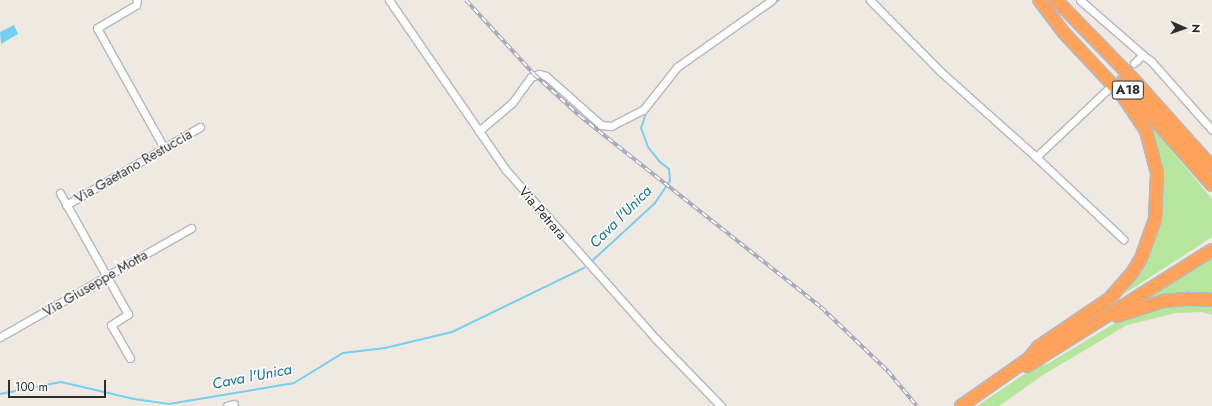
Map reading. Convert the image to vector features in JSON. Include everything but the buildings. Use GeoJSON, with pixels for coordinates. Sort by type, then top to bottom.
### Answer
{"type":"FeatureCollection","features":[{"type":"Feature","properties":{"kind":"highway","name":"A18"},"geometry":{"type":"LineString","coordinates":[[1039,0],[1127,88],[1212,185]]}},
{"type":"Feature","properties":{"kind":"highway"},"geometry":{"type":"LineString","coordinates":[[1028,359],[1038,347],[1110,298],[1132,273],[1150,239],[1155,219],[1158,189],[1152,148],[1138,118],[1122,95],[1064,33],[1039,0]]}},
{"type":"Feature","properties":{"kind":"highway","name":"A18"},"geometry":{"type":"LineString","coordinates":[[1056,0],[1140,86],[1212,168]]}},
{"type":"Feature","properties":{"kind":"highway"},"geometry":{"type":"LineString","coordinates":[[1093,38],[1120,58],[1212,159]]}},
{"type":"Feature","properties":{"kind":"highway"},"geometry":{"type":"LineString","coordinates":[[961,406],[1028,359],[1212,241]]}},
{"type":"Feature","properties":{"kind":"highway"},"geometry":{"type":"LineString","coordinates":[[1000,380],[1050,351],[1212,250]]}},
{"type":"Feature","properties":{"kind":"highway"},"geometry":{"type":"LineString","coordinates":[[1050,351],[1110,320],[1144,306],[1188,299],[1212,300]]}},
{"type":"Feature","properties":{"kind":"street"},"geometry":{"type":"LineString","coordinates":[[137,0],[136,5],[97,28],[164,148]]}},
{"type":"Feature","properties":{"kind":"street","name":"Via Petrara"},"geometry":{"type":"LineString","coordinates":[[389,0],[480,130],[506,170],[563,236],[721,406]]}},
{"type":"Feature","properties":{"kind":"street"},"geometry":{"type":"LineString","coordinates":[[480,130],[512,102],[531,77],[539,74],[546,76],[601,125],[611,126],[643,110],[677,67],[772,0]]}},
{"type":"Feature","properties":{"kind":"street"},"geometry":{"type":"LineString","coordinates":[[870,0],[941,72],[1036,157],[1123,239]]}},
{"type":"Feature","properties":{"kind":"street"},"geometry":{"type":"LineString","coordinates":[[1080,0],[1143,56],[1212,130]]}},
{"type":"Feature","properties":{"kind":"street"},"geometry":{"type":"LineString","coordinates":[[1134,63],[1143,56]]}},
{"type":"Feature","properties":{"kind":"street"},"geometry":{"type":"LineString","coordinates":[[1036,157],[1108,89]]}},
{"type":"Feature","properties":{"kind":"street","name":"Via Gaetano Restuccia"},"geometry":{"type":"LineString","coordinates":[[66,205],[200,128]]}},
{"type":"Feature","properties":{"kind":"street"},"geometry":{"type":"LineString","coordinates":[[60,193],[128,314],[110,325],[130,358]]}},
{"type":"Feature","properties":{"kind":"street","name":"Via Giuseppe Motta"},"geometry":{"type":"LineString","coordinates":[[0,337],[191,228]]}},
{"type":"Feature","properties":{"kind":"green space"},"geometry":{"type":"Polygon","coordinates":[[[1143,117],[1212,199],[1212,237],[1124,294],[1150,254],[1162,207],[1162,184],[1143,117]]]}},
{"type":"Feature","properties":{"kind":"green space"},"geometry":{"type":"Polygon","coordinates":[[[1212,256],[1212,298],[1131,307],[1212,256]]]}},
{"type":"Feature","properties":{"kind":"green space"},"geometry":{"type":"Polygon","coordinates":[[[1171,305],[1212,305],[1212,315],[1202,312],[1176,313],[1127,325],[1043,375],[999,406],[977,406],[1032,369],[1049,363],[1120,320],[1171,305]]]}},
{"type":"Feature","properties":{"kind":"water"},"geometry":{"type":"Polygon","coordinates":[[[14,25],[18,34],[1,44],[0,32],[14,25]]]}},
{"type":"Feature","properties":{"kind":"waterway","name":"Cava l'Unica"},"geometry":{"type":"LineString","coordinates":[[771,5],[779,0]]}},
{"type":"Feature","properties":{"kind":"waterway","name":"Cava l'Unica"},"geometry":{"type":"LineString","coordinates":[[592,261],[655,203],[670,181],[669,169],[660,162],[648,147],[641,128],[647,111],[671,80]]}},
{"type":"Feature","properties":{"kind":"waterway","name":"Cava l'Unica"},"geometry":{"type":"LineString","coordinates":[[0,394],[61,382],[134,399],[169,404],[294,383],[343,353],[385,348],[452,332],[584,268]]}},
{"type":"Feature","properties":{"kind":"tunnel"},"geometry":{"type":"LineString","coordinates":[[1111,86],[1134,63]]}},
{"type":"Feature","properties":{"kind":"railway"},"geometry":{"type":"LineString","coordinates":[[466,0],[534,74],[580,116],[821,307],[888,371],[917,406]]}}]}
